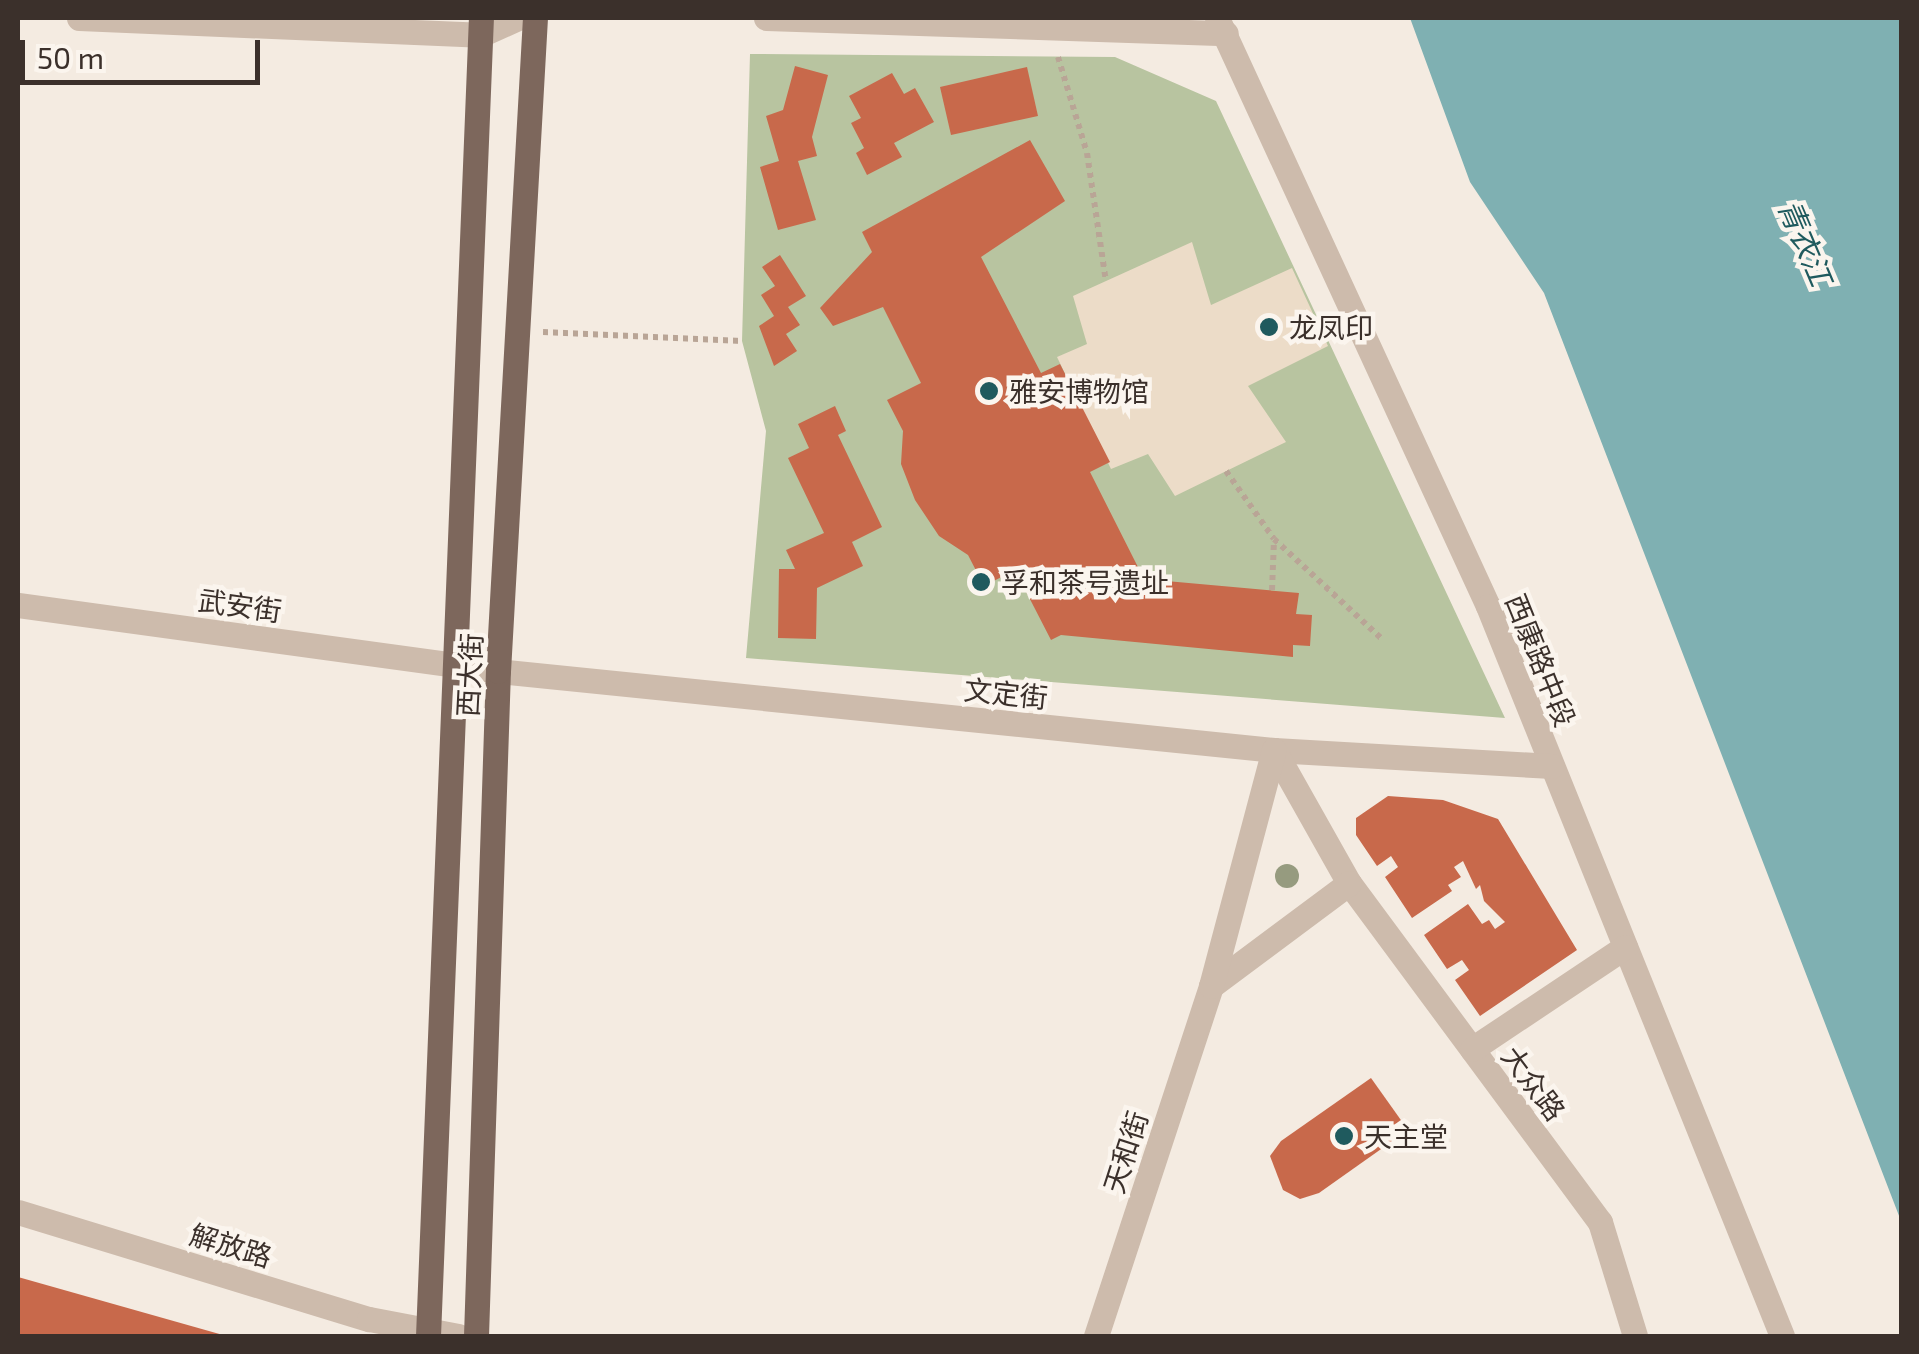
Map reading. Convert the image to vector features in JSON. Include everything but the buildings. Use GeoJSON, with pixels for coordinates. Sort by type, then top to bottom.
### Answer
{"type":"FeatureCollection","features":[{"type":"Feature","properties":{"kind":"main road","name":"西大街"},"geometry":{"type":"LineString","coordinates":[[476,1336],[498,671],[521,331],[535,18]]}},
{"type":"Feature","properties":{"kind":"main road","name":"西大街"},"geometry":{"type":"LineString","coordinates":[[428,1334],[481,26]]}},
{"type":"Feature","properties":{"kind":"street"},"geometry":{"type":"LineString","coordinates":[[80,18],[481,26],[518,18]]}},
{"type":"Feature","properties":{"kind":"street"},"geometry":{"type":"LineString","coordinates":[[766,18],[1221,25]]}},
{"type":"Feature","properties":{"kind":"street","name":"西康路中段"},"geometry":{"type":"LineString","coordinates":[[1221,25],[1488,606],[1782,1336]]}},
{"type":"Feature","properties":{"kind":"street","name":"武安街"},"geometry":{"type":"LineString","coordinates":[[18,604],[455,664]]}},
{"type":"Feature","properties":{"kind":"street","name":"文定街"},"geometry":{"type":"LineString","coordinates":[[455,664],[1274,750],[1552,766]]}},
{"type":"Feature","properties":{"kind":"street","name":"大众路"},"geometry":{"type":"LineString","coordinates":[[1274,750],[1349,883],[1600,1222],[1635,1336]]}},
{"type":"Feature","properties":{"kind":"street","name":"天和街"},"geometry":{"type":"LineString","coordinates":[[1096,1336],[1211,986],[1274,750]]}},
{"type":"Feature","properties":{"kind":"street"},"geometry":{"type":"LineString","coordinates":[[1211,986],[1349,883]]}},
{"type":"Feature","properties":{"kind":"street"},"geometry":{"type":"LineString","coordinates":[[1472,1050],[1625,947]]}},
{"type":"Feature","properties":{"kind":"street","name":"解放路"},"geometry":{"type":"LineString","coordinates":[[18,1212],[428,1334],[458,1336]]}},
{"type":"Feature","properties":{"kind":"path"},"geometry":{"type":"LineString","coordinates":[[1058,57],[1086,153],[1106,281]]}},
{"type":"Feature","properties":{"kind":"path"},"geometry":{"type":"LineString","coordinates":[[521,331],[742,341]]}},
{"type":"Feature","properties":{"kind":"path"},"geometry":{"type":"LineString","coordinates":[[1226,471],[1274,539],[1383,640]]}},
{"type":"Feature","properties":{"kind":"path"},"geometry":{"type":"LineString","coordinates":[[1272,590],[1274,539]]}},
{"type":"Feature","properties":{"kind":"green space"},"geometry":{"type":"Polygon","coordinates":[[[750,54],[1115,57],[1216,101],[1505,718],[746,658],[766,431],[742,341],[750,54]]]}},
{"type":"Feature","properties":{"kind":"shaded area"},"geometry":{"type":"Polygon","coordinates":[[[1192,242],[1211,305],[1292,268],[1328,346],[1248,386],[1286,442],[1175,496],[1148,454],[1111,469],[1057,357],[1087,344],[1073,296],[1192,242]]]}},
{"type":"Feature","properties":{"kind":"water","name":"青衣江"},"geometry":{"type":"Polygon","coordinates":[[[1410,18],[1901,18],[1901,1221],[1544,293],[1470,182],[1410,18]]]}},
{"type":"Feature","properties":{"kind":"place","name":"龙凤印"},"geometry":{"type":"Point","coordinates":[1269,327]}},
{"type":"Feature","properties":{"kind":"place","name":"雅安博物馆"},"geometry":{"type":"Point","coordinates":[989,391]}},
{"type":"Feature","properties":{"kind":"place","name":"孚和茶号遗址"},"geometry":{"type":"Point","coordinates":[981,582]}},
{"type":"Feature","properties":{"kind":"place","name":"天主堂"},"geometry":{"type":"Point","coordinates":[1344,1136]}}]}
